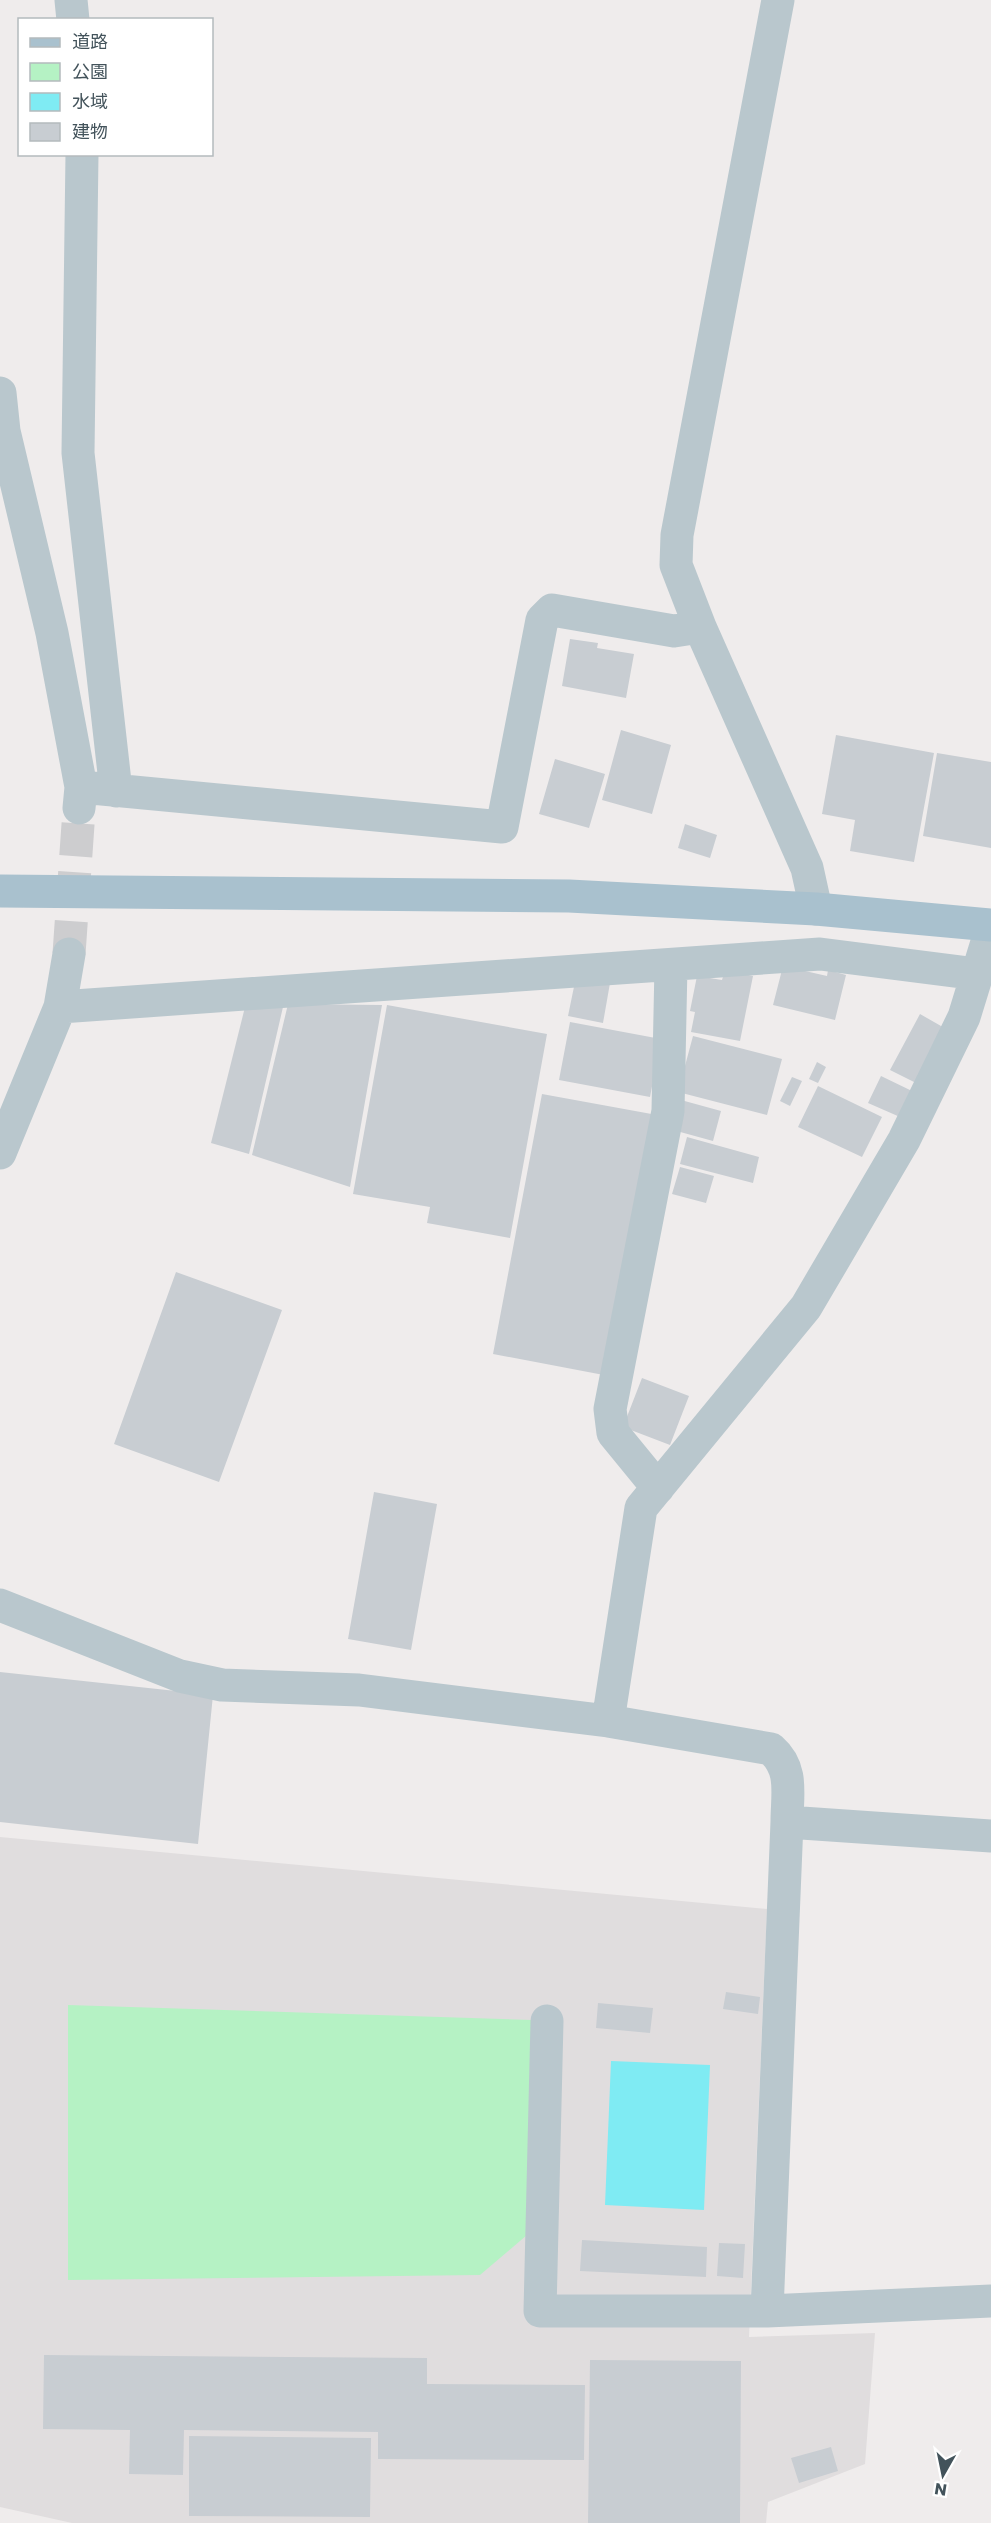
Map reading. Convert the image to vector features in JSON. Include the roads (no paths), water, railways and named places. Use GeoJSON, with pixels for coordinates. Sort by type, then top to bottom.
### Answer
{"type":"FeatureCollection","features":[{"type":"Feature","properties":{"kind":"main road"},"geometry":{"type":"LineString","coordinates":[[0,891],[569,896],[816,909],[991,925]]}},
{"type":"Feature","properties":{"kind":"street"},"geometry":{"type":"LineString","coordinates":[[71,0],[73,18]]}},
{"type":"Feature","properties":{"kind":"street"},"geometry":{"type":"LineString","coordinates":[[778,0],[677,535],[676,565],[700,627],[807,868],[816,909]]}},
{"type":"Feature","properties":{"kind":"street"},"geometry":{"type":"LineString","coordinates":[[82,156],[78,453],[116,791]]}},
{"type":"Feature","properties":{"kind":"street"},"geometry":{"type":"LineString","coordinates":[[0,393],[4,431],[52,633],[80,798],[116,791],[502,827],[542,620],[552,610],[674,631],[700,627]]}},
{"type":"Feature","properties":{"kind":"street"},"geometry":{"type":"LineString","coordinates":[[608,1721],[641,1508],[806,1307],[904,1140],[964,1017],[991,929]]}},
{"type":"Feature","properties":{"kind":"street"},"geometry":{"type":"LineString","coordinates":[[0,1153],[60,1007],[69,954]]}},
{"type":"Feature","properties":{"kind":"street"},"geometry":{"type":"LineString","coordinates":[[60,1007],[820,954],[977,974]]}},
{"type":"Feature","properties":{"kind":"street"},"geometry":{"type":"LineString","coordinates":[[658,1488],[613,1433],[610,1409],[668,1111],[671,965]]}},
{"type":"Feature","properties":{"kind":"street"},"geometry":{"type":"LineString","coordinates":[[0,1605],[180,1676],[222,1685],[359,1690],[608,1721],[771,1749],[782,1759],[787,1770],[787,1822],[767,2311]]}},
{"type":"Feature","properties":{"kind":"street"},"geometry":{"type":"LineString","coordinates":[[787,1822],[991,1836]]}},
{"type":"Feature","properties":{"kind":"street"},"geometry":{"type":"LineString","coordinates":[[547,2021],[540,2311],[767,2311],[991,2301]]}},
{"type":"Feature","properties":{"kind":"water"},"geometry":{"type":"Polygon","coordinates":[[[611,2061],[710,2065],[704,2210],[605,2205],[611,2061]]]}},
{"type":"Feature","properties":{"kind":"tunnel"},"geometry":{"type":"LineString","coordinates":[[69,954],[79,810]]}}]}
